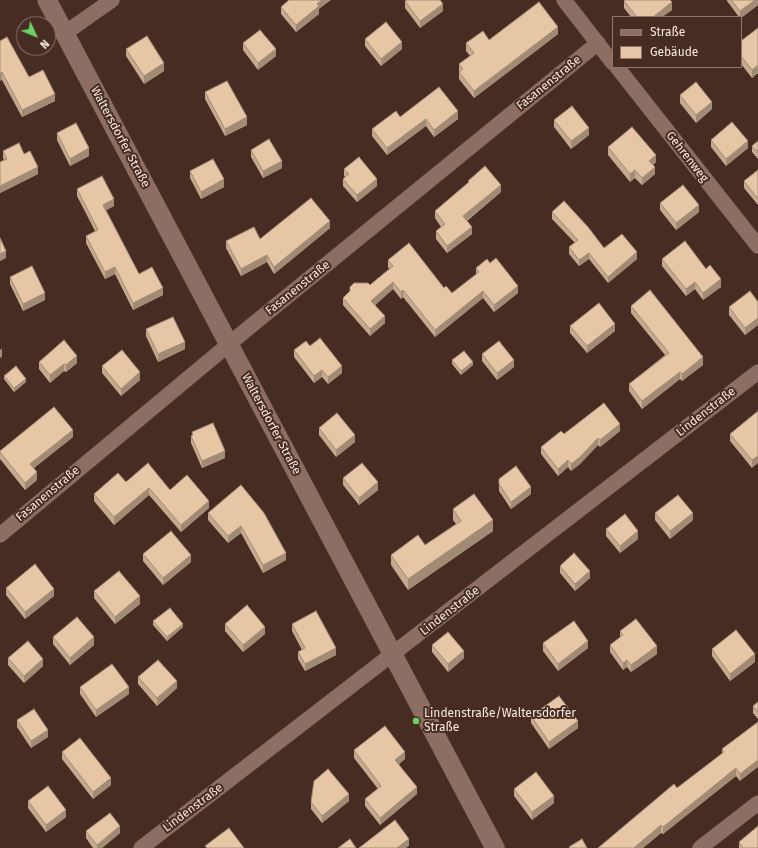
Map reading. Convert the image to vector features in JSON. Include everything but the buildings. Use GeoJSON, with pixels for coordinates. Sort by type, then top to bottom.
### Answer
{"type":"FeatureCollection","features":[{"type":"Feature","properties":{"kind":"street","name":"Waltersdorfer Straße"},"geometry":{"type":"LineString","coordinates":[[47,0],[495,848]]}},
{"type":"Feature","properties":{"kind":"street"},"geometry":{"type":"LineString","coordinates":[[64,33],[112,0]]}},
{"type":"Feature","properties":{"kind":"street"},"geometry":{"type":"LineString","coordinates":[[564,0],[612,61]]}},
{"type":"Feature","properties":{"kind":"street","name":"Fasanenstraße"},"geometry":{"type":"LineString","coordinates":[[0,534],[598,43]]}},
{"type":"Feature","properties":{"kind":"street","name":"Gehrenweg"},"geometry":{"type":"LineString","coordinates":[[617,68],[758,246]]}},
{"type":"Feature","properties":{"kind":"street","name":"Lindenstraße"},"geometry":{"type":"LineString","coordinates":[[141,848],[758,372]]}},
{"type":"Feature","properties":{"kind":"street"},"geometry":{"type":"LineString","coordinates":[[700,848],[758,803]]}},
{"type":"Feature","properties":{"kind":"place","name":"Lindenstraße/Waltersdorfer Straße"},"geometry":{"type":"Point","coordinates":[416,721]}}]}
